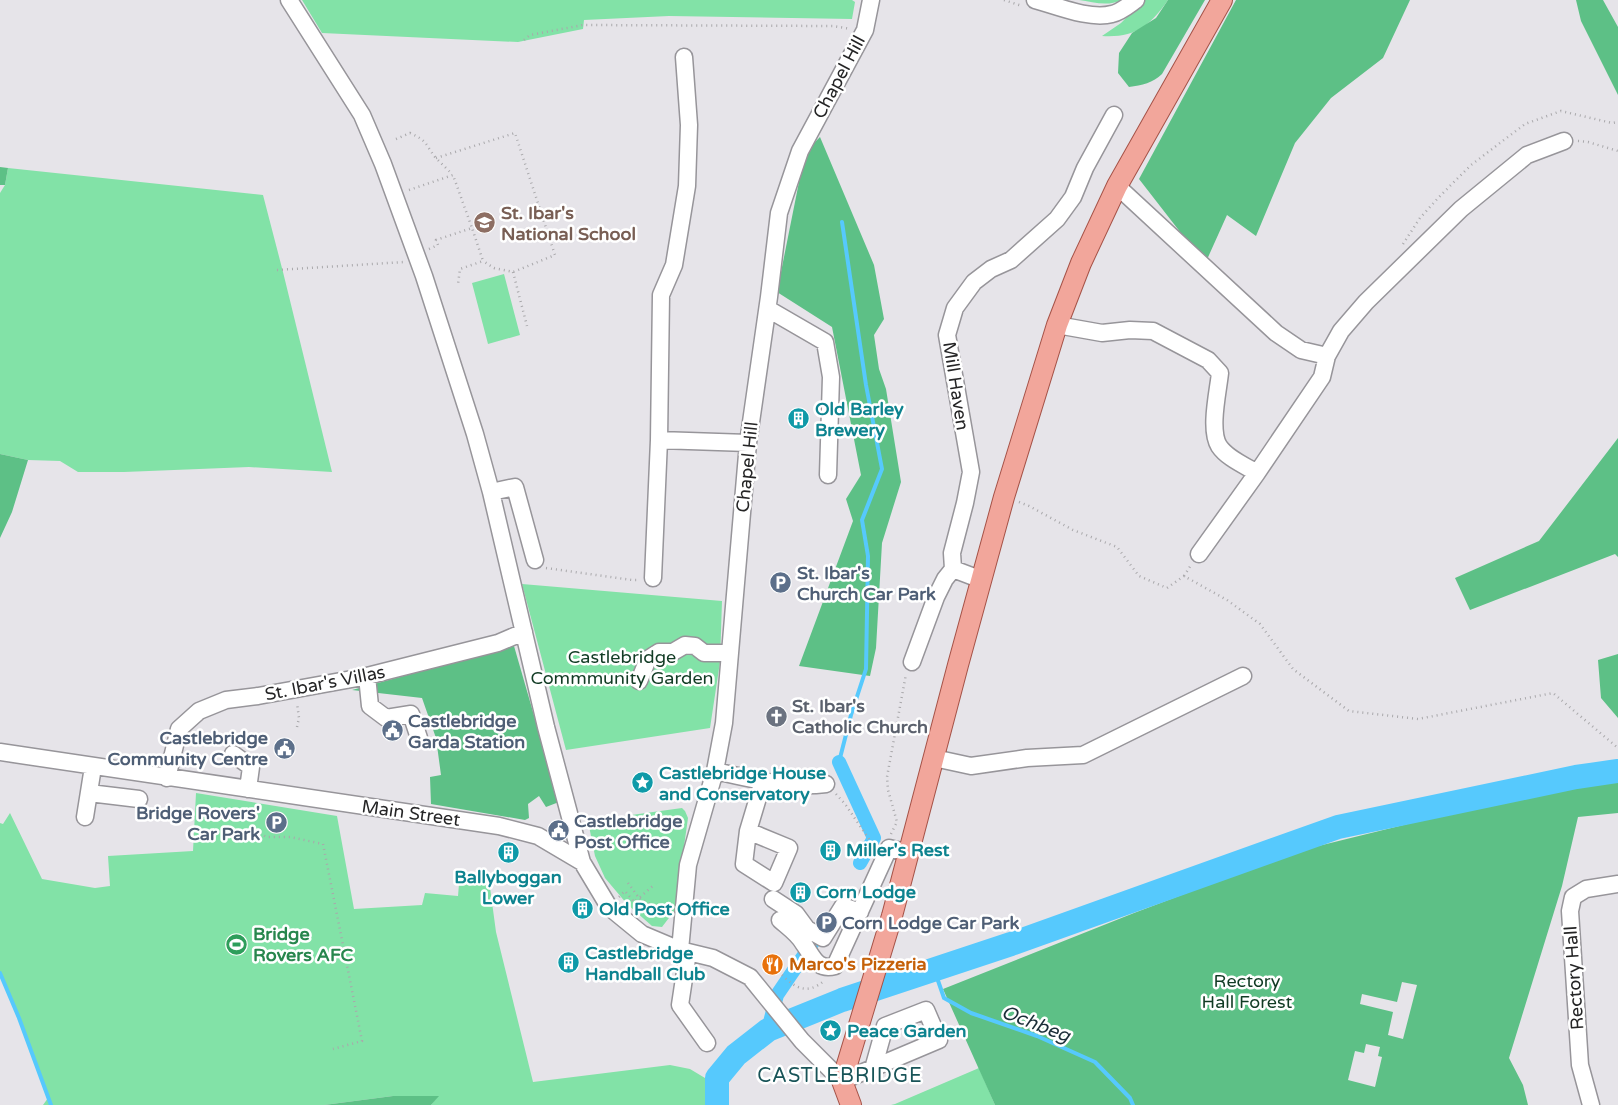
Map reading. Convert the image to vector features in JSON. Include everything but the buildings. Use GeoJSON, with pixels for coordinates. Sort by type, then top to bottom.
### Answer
{"type":"FeatureCollection","features":[{"type":"Feature","properties":{"kind":"main road"},"geometry":{"type":"LineString","coordinates":[[851,1105],[842,1082],[909,852],[1004,497],[1058,325],[1081,263],[1117,186],[1222,0]]}},
{"type":"Feature","properties":{"kind":"street"},"geometry":{"type":"LineString","coordinates":[[290,0],[362,116],[417,257],[471,420],[491,492],[546,727],[582,862]]}},
{"type":"Feature","properties":{"kind":"street"},"geometry":{"type":"LineString","coordinates":[[1035,0],[1091,15],[1112,14],[1136,0]]}},
{"type":"Feature","properties":{"kind":"street","name":"Chapel Hill"},"geometry":{"type":"LineString","coordinates":[[707,1043],[680,1005],[688,865],[715,771],[724,722],[748,443],[768,309],[779,213],[800,151],[865,30],[869,1]]}},
{"type":"Feature","properties":{"kind":"street"},"geometry":{"type":"LineString","coordinates":[[653,578],[659,440],[661,294],[674,264],[686,186],[689,125],[684,57]]}},
{"type":"Feature","properties":{"kind":"street","name":"Mill Haven"},"geometry":{"type":"LineString","coordinates":[[912,662],[936,597],[945,579],[953,569],[952,553],[971,472],[947,335],[955,308],[974,282],[991,269],[1011,260],[1057,218],[1073,197],[1085,168],[1114,115]]}},
{"type":"Feature","properties":{"kind":"street"},"geometry":{"type":"LineString","coordinates":[[1200,554],[1322,376],[1327,356],[1341,331],[1366,302],[1461,209],[1527,155],[1564,141]]}},
{"type":"Feature","properties":{"kind":"street"},"geometry":{"type":"LineString","coordinates":[[1117,186],[1276,333],[1301,350],[1327,356]]}},
{"type":"Feature","properties":{"kind":"street"},"geometry":{"type":"LineString","coordinates":[[768,309],[825,342],[831,377],[828,475]]}},
{"type":"Feature","properties":{"kind":"street"},"geometry":{"type":"LineString","coordinates":[[1058,325],[1102,333],[1130,330],[1153,332],[1208,360],[1220,373],[1214,428],[1214,435],[1219,447],[1234,460],[1257,472]]}},
{"type":"Feature","properties":{"kind":"street"},"geometry":{"type":"LineString","coordinates":[[659,440],[748,443]]}},
{"type":"Feature","properties":{"kind":"street"},"geometry":{"type":"LineString","coordinates":[[491,492],[515,486],[534,560]]}},
{"type":"Feature","properties":{"kind":"street"},"geometry":{"type":"LineString","coordinates":[[953,569],[982,580]]}},
{"type":"Feature","properties":{"kind":"street","name":"St. Ibar's Villas"},"geometry":{"type":"LineString","coordinates":[[167,778],[179,729],[199,711],[226,700],[295,690],[367,676],[498,643],[524,632]]}},
{"type":"Feature","properties":{"kind":"street"},"geometry":{"type":"LineString","coordinates":[[639,681],[648,659],[659,652],[673,652],[685,645],[695,646],[704,653],[730,653]]}},
{"type":"Feature","properties":{"kind":"street"},"geometry":{"type":"LineString","coordinates":[[367,676],[370,706],[386,718],[411,714],[419,738]]}},
{"type":"Feature","properties":{"kind":"street"},"geometry":{"type":"LineString","coordinates":[[934,758],[971,766],[1027,758],[1083,755],[1243,676]]}},
{"type":"Feature","properties":{"kind":"street","name":"Main Street"},"geometry":{"type":"LineString","coordinates":[[0,752],[500,826],[538,836],[582,862],[609,907],[642,934],[684,951],[713,958],[750,977],[802,1041],[842,1082]]}},
{"type":"Feature","properties":{"kind":"street"},"geometry":{"type":"LineString","coordinates":[[233,754],[251,767],[248,789]]}},
{"type":"Feature","properties":{"kind":"street"},"geometry":{"type":"LineString","coordinates":[[85,817],[93,766]]}},
{"type":"Feature","properties":{"kind":"street"},"geometry":{"type":"LineString","coordinates":[[715,771],[764,781],[809,786],[826,784]]}},
{"type":"Feature","properties":{"kind":"street"},"geometry":{"type":"LineString","coordinates":[[748,831],[764,781]]}},
{"type":"Feature","properties":{"kind":"street"},"geometry":{"type":"LineString","coordinates":[[88,794],[139,799]]}},
{"type":"Feature","properties":{"kind":"street"},"geometry":{"type":"LineString","coordinates":[[780,920],[806,947],[820,966],[826,968],[835,966],[887,848],[909,852]]}},
{"type":"Feature","properties":{"kind":"street","name":"Rectory Hall"},"geometry":{"type":"LineString","coordinates":[[1591,1105],[1580,1065],[1570,911],[1573,897],[1586,889],[1618,884]]}},
{"type":"Feature","properties":{"kind":"street"},"geometry":{"type":"LineString","coordinates":[[773,899],[796,914],[807,929],[823,938],[843,906],[860,912]]}},
{"type":"Feature","properties":{"kind":"street"},"geometry":{"type":"LineString","coordinates":[[842,1082],[873,1068]]}},
{"type":"Feature","properties":{"kind":"path"},"geometry":{"type":"LineString","coordinates":[[524,40],[530,35],[583,25],[833,26],[865,30]]}},
{"type":"Feature","properties":{"kind":"path"},"geometry":{"type":"LineString","coordinates":[[396,139],[410,133],[420,137],[428,144],[436,158],[453,175],[483,261],[494,268],[514,272],[555,255],[515,133],[436,158]]}},
{"type":"Feature","properties":{"kind":"path"},"geometry":{"type":"LineString","coordinates":[[1564,141],[1588,142],[1618,151]]}},
{"type":"Feature","properties":{"kind":"path"},"geometry":{"type":"LineString","coordinates":[[394,195],[453,175]]}},
{"type":"Feature","properties":{"kind":"path"},"geometry":{"type":"LineString","coordinates":[[277,270],[417,257],[438,245],[436,240],[472,228]]}},
{"type":"Feature","properties":{"kind":"path"},"geometry":{"type":"LineString","coordinates":[[458,284],[460,269],[483,261]]}},
{"type":"Feature","properties":{"kind":"path"},"geometry":{"type":"LineString","coordinates":[[514,272],[527,326]]}},
{"type":"Feature","properties":{"kind":"path"},"geometry":{"type":"LineString","coordinates":[[1004,497],[1029,506],[1072,530],[1117,547],[1138,576],[1167,588],[1184,576],[1227,600],[1260,624],[1292,669],[1350,711],[1418,719],[1553,693],[1618,748]]}},
{"type":"Feature","properties":{"kind":"path"},"geometry":{"type":"LineString","coordinates":[[534,560],[544,567],[632,580],[653,578]]}},
{"type":"Feature","properties":{"kind":"path"},"geometry":{"type":"LineString","coordinates":[[826,784],[845,804],[871,842],[887,848],[896,822],[888,790],[887,777],[907,661],[912,662]]}},
{"type":"Feature","properties":{"kind":"path"},"geometry":{"type":"LineString","coordinates":[[295,690],[299,718],[297,727]]}},
{"type":"Feature","properties":{"kind":"path"},"geometry":{"type":"LineString","coordinates":[[252,827],[266,837],[290,837],[323,844],[362,1041],[333,1049]]}},
{"type":"Feature","properties":{"kind":"path"},"geometry":{"type":"LineString","coordinates":[[628,883],[639,898],[652,905],[684,912]]}},
{"type":"Feature","properties":{"kind":"path"},"geometry":{"type":"LineString","coordinates":[[609,907],[625,891],[634,902],[655,884]]}},
{"type":"Feature","properties":{"kind":"path"},"geometry":{"type":"LineString","coordinates":[[782,976],[792,985],[805,988],[820,985],[830,976],[835,966]]}},
{"type":"Feature","properties":{"kind":"green space"},"geometry":{"type":"Polygon","coordinates":[[[302,0],[852,0],[855,2],[852,19],[669,16],[584,20],[583,29],[518,42],[322,33],[302,0]]]}},
{"type":"Feature","properties":{"kind":"green space"},"geometry":{"type":"Polygon","coordinates":[[[1079,0],[1121,0],[1106,4],[1079,0]]]}},
{"type":"Feature","properties":{"kind":"green space"},"geometry":{"type":"Polygon","coordinates":[[[1144,0],[1168,0],[1155,17],[1141,28],[1124,35],[1102,36],[1121,23],[1144,0]]]}},
{"type":"Feature","properties":{"kind":"green space"},"geometry":{"type":"Polygon","coordinates":[[[1168,0],[1205,0],[1162,74],[1151,82],[1129,87],[1118,73],[1119,53],[1132,33],[1156,18],[1168,0]]]}},
{"type":"Feature","properties":{"kind":"green space"},"geometry":{"type":"Polygon","coordinates":[[[1236,0],[1410,0],[1383,58],[1331,98],[1295,143],[1256,236],[1227,215],[1205,264],[1139,179],[1236,0]]]}},
{"type":"Feature","properties":{"kind":"green space"},"geometry":{"type":"Polygon","coordinates":[[[1576,0],[1603,0],[1618,27],[1618,95],[1581,21],[1576,0]]]}},
{"type":"Feature","properties":{"kind":"green space"},"geometry":{"type":"Polygon","coordinates":[[[820,137],[874,265],[884,319],[874,335],[879,369],[886,389],[901,482],[882,543],[876,648],[870,676],[799,666],[853,521],[846,499],[861,475],[832,327],[777,292],[805,152],[820,137]]]}},
{"type":"Feature","properties":{"kind":"green space"},"geometry":{"type":"Polygon","coordinates":[[[0,167],[8,168],[5,185],[0,185],[0,167]]]}},
{"type":"Feature","properties":{"kind":"green space"},"geometry":{"type":"Polygon","coordinates":[[[8,168],[263,195],[332,472],[249,467],[78,472],[60,461],[28,460],[0,454],[0,193],[5,185],[8,168]]]}},
{"type":"Feature","properties":{"kind":"green space"},"geometry":{"type":"Polygon","coordinates":[[[504,274],[520,335],[488,344],[472,283],[504,274]]]}},
{"type":"Feature","properties":{"kind":"green space"},"geometry":{"type":"Polygon","coordinates":[[[1618,438],[1618,557],[1615,554],[1470,610],[1455,578],[1539,541],[1618,438]]]}},
{"type":"Feature","properties":{"kind":"green space"},"geometry":{"type":"Polygon","coordinates":[[[0,454],[28,460],[12,512],[0,538],[0,454]]]}},
{"type":"Feature","properties":{"kind":"green space","name":"Castlebridge Commmunity Garden"},"geometry":{"type":"Polygon","coordinates":[[[522,584],[722,601],[720,662],[710,728],[566,750],[522,584]]]}},
{"type":"Feature","properties":{"kind":"green space"},"geometry":{"type":"Polygon","coordinates":[[[514,646],[559,802],[546,807],[539,796],[528,804],[529,818],[525,820],[431,804],[430,777],[441,775],[436,738],[422,698],[352,690],[514,646]]]}},
{"type":"Feature","properties":{"kind":"green space"},"geometry":{"type":"Polygon","coordinates":[[[1618,654],[1618,718],[1601,698],[1598,660],[1618,654]]]}},
{"type":"Feature","properties":{"kind":"green space","name":"Rectory Hall Forest"},"geometry":{"type":"Polygon","coordinates":[[[1618,782],[1618,813],[1578,817],[1562,886],[1509,1058],[1523,1085],[1528,1105],[995,1105],[943,989],[1134,913],[1298,851],[1549,789],[1618,782]],[[1402,982],[1397,1002],[1362,994],[1360,1004],[1393,1012],[1388,1035],[1403,1039],[1417,985],[1402,982]],[[1366,1044],[1364,1053],[1355,1051],[1348,1080],[1375,1087],[1382,1057],[1378,1056],[1380,1047],[1366,1044]]]}},
{"type":"Feature","properties":{"kind":"green space"},"geometry":{"type":"Polygon","coordinates":[[[196,793],[337,816],[354,909],[422,905],[425,893],[458,896],[459,884],[489,880],[496,932],[533,1082],[670,1065],[690,1069],[705,1078],[717,1078],[715,1105],[431,1105],[438,1096],[393,1096],[324,1105],[43,1105],[48,1098],[19,1018],[0,973],[0,823],[3,824],[10,813],[42,879],[95,888],[110,886],[108,856],[193,851],[196,793]]]}},
{"type":"Feature","properties":{"kind":"green space"},"geometry":{"type":"Polygon","coordinates":[[[682,808],[688,818],[675,910],[662,927],[652,926],[627,904],[605,878],[595,856],[588,821],[682,808]]]}},
{"type":"Feature","properties":{"kind":"green space"},"geometry":{"type":"Polygon","coordinates":[[[979,1068],[995,1105],[891,1105],[895,1104],[979,1068]]]}},
{"type":"Feature","properties":{"kind":"green space"},"geometry":{"type":"Polygon","coordinates":[[[393,1096],[439,1096],[431,1105],[324,1105],[393,1096]]]}},
{"type":"Feature","properties":{"kind":"waterway"},"geometry":{"type":"LineString","coordinates":[[839,762],[851,715],[866,669],[868,556],[862,520],[882,469],[866,385],[842,222]]}},
{"type":"Feature","properties":{"kind":"waterway"},"geometry":{"type":"LineString","coordinates":[[839,762],[874,838],[860,863]]}},
{"type":"Feature","properties":{"kind":"waterway"},"geometry":{"type":"LineString","coordinates":[[717,1105],[717,1078],[736,1055],[768,1030],[842,1000],[1011,944],[1338,827],[1576,777],[1618,771]]}},
{"type":"Feature","properties":{"kind":"waterway"},"geometry":{"type":"LineString","coordinates":[[768,1030],[777,995],[813,942]]}},
{"type":"Feature","properties":{"kind":"waterway","name":"Ochbeg"},"geometry":{"type":"LineString","coordinates":[[934,969],[944,998],[971,1013],[1037,1036],[1095,1062],[1130,1098],[1133,1105]]}},
{"type":"Feature","properties":{"kind":"waterway"},"geometry":{"type":"LineString","coordinates":[[0,973],[19,1018],[51,1105]]}},
{"type":"Feature","properties":{"kind":"place","name":"St. Ibar's National School"},"geometry":{"type":"Point","coordinates":[485,223]}},
{"type":"Feature","properties":{"kind":"place","name":"Old Barley Brewery"},"geometry":{"type":"Point","coordinates":[799,419]}},
{"type":"Feature","properties":{"kind":"place","name":"St. Ibar's Church Car Park"},"geometry":{"type":"Point","coordinates":[781,583]}},
{"type":"Feature","properties":{"kind":"place","name":"St. Ibar's Catholic Church"},"geometry":{"type":"Point","coordinates":[776,716]}},
{"type":"Feature","properties":{"kind":"place","name":"Castlebridge Garda Station"},"geometry":{"type":"Point","coordinates":[392,731]}},
{"type":"Feature","properties":{"kind":"place","name":"Castlebridge Community Centre"},"geometry":{"type":"Point","coordinates":[284,748]}},
{"type":"Feature","properties":{"kind":"place","name":"Castlebridge House and Conservatory"},"geometry":{"type":"Point","coordinates":[643,783]}},
{"type":"Feature","properties":{"kind":"place","name":"Bridge Rovers' Car Park"},"geometry":{"type":"Point","coordinates":[276,823]}},
{"type":"Feature","properties":{"kind":"place","name":"Castlebridge Post Office"},"geometry":{"type":"Point","coordinates":[558,831]}},
{"type":"Feature","properties":{"kind":"place","name":"Miller's Rest"},"geometry":{"type":"Point","coordinates":[830,850]}},
{"type":"Feature","properties":{"kind":"place","name":"Ballyboggan Lower"},"geometry":{"type":"Point","coordinates":[508,852]}},
{"type":"Feature","properties":{"kind":"place","name":"Corn Lodge"},"geometry":{"type":"Point","coordinates":[800,892]}},
{"type":"Feature","properties":{"kind":"place","name":"Old Post Office"},"geometry":{"type":"Point","coordinates":[583,909]}},
{"type":"Feature","properties":{"kind":"place","name":"Corn Lodge Car Park"},"geometry":{"type":"Point","coordinates":[826,923]}},
{"type":"Feature","properties":{"kind":"place","name":"Bridge Rovers AFC"},"geometry":{"type":"Point","coordinates":[237,944]}},
{"type":"Feature","properties":{"kind":"place","name":"Castlebridge Handball Club"},"geometry":{"type":"Point","coordinates":[569,963]}},
{"type":"Feature","properties":{"kind":"place","name":"Marco's Pizzeria"},"geometry":{"type":"Point","coordinates":[773,964]}},
{"type":"Feature","properties":{"kind":"place","name":"Peace Garden"},"geometry":{"type":"Point","coordinates":[831,1031]}},
{"type":"Feature","properties":{"kind":"district","name":"CASTLEBRIDGE"},"geometry":{"type":"Point","coordinates":[840,1075]}}]}
